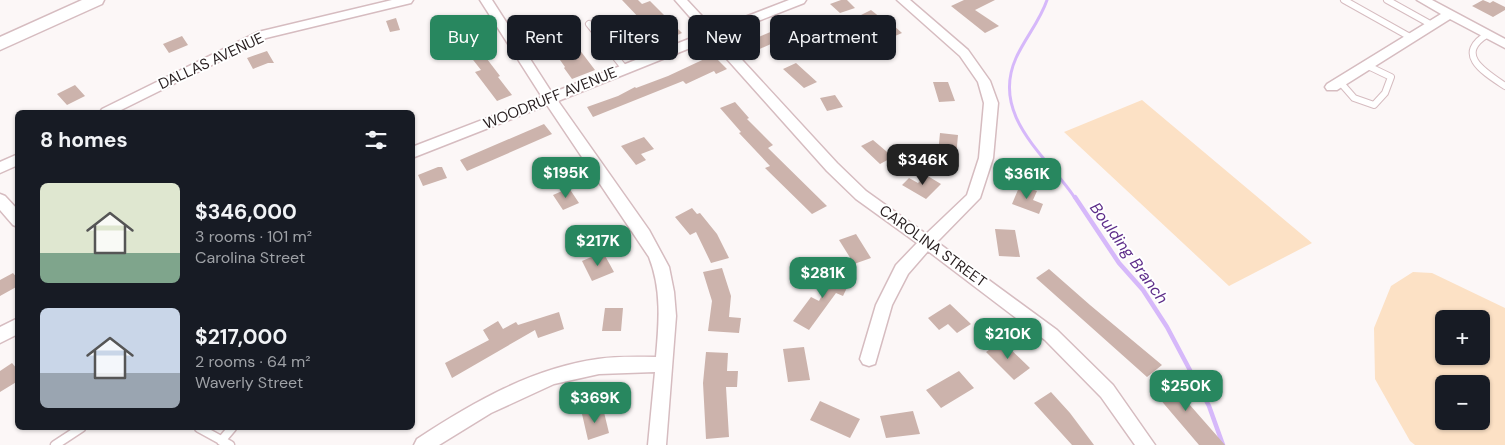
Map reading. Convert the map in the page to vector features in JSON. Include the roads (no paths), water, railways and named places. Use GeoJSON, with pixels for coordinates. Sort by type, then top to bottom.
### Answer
{"type":"FeatureCollection","features":[{"type":"Feature","properties":{"kind":"main road"},"geometry":{"type":"LineString","coordinates":[[0,44],[96,0]]}},
{"type":"Feature","properties":{"kind":"street","name":"DALLAS AVENUE"},"geometry":{"type":"LineString","coordinates":[[111,110],[262,36],[407,0]]}},
{"type":"Feature","properties":{"kind":"street"},"geometry":{"type":"LineString","coordinates":[[486,0],[549,98],[644,237],[661,266],[666,287],[669,319],[658,445]]}},
{"type":"Feature","properties":{"kind":"street","name":"CAROLINA STREET"},"geometry":{"type":"LineString","coordinates":[[681,0],[694,15]]}},
{"type":"Feature","properties":{"kind":"street","name":"WOODRUFF AVENUE"},"geometry":{"type":"LineString","coordinates":[[760,16],[800,0]]}},
{"type":"Feature","properties":{"kind":"street"},"geometry":{"type":"LineString","coordinates":[[869,359],[884,305],[902,270],[927,242],[973,198],[986,158],[991,103],[984,81],[964,53],[903,0]]}},
{"type":"Feature","properties":{"kind":"street"},"geometry":{"type":"LineString","coordinates":[[1423,0],[1505,44]]}},
{"type":"Feature","properties":{"kind":"street"},"geometry":{"type":"LineString","coordinates":[[1336,84],[1450,14]]}},
{"type":"Feature","properties":{"kind":"street","name":"WOODRUFF AVENUE"},"geometry":{"type":"LineString","coordinates":[[415,152],[688,44]]}},
{"type":"Feature","properties":{"kind":"street","name":"CAROLINA STREET"},"geometry":{"type":"LineString","coordinates":[[735,60],[832,167],[861,195],[1051,335],[1107,391],[1146,445]]}},
{"type":"Feature","properties":{"kind":"street"},"geometry":{"type":"LineString","coordinates":[[0,168],[15,160]]}},
{"type":"Feature","properties":{"kind":"street"},"geometry":{"type":"LineString","coordinates":[[0,200],[15,218]]}},
{"type":"Feature","properties":{"kind":"street"},"geometry":{"type":"LineString","coordinates":[[0,336],[15,327]]}},
{"type":"Feature","properties":{"kind":"street"},"geometry":{"type":"LineString","coordinates":[[423,445],[476,414],[550,378],[599,366],[664,365]]}},
{"type":"Feature","properties":{"kind":"lane"},"geometry":{"type":"LineString","coordinates":[[1344,0],[1410,37]]}},
{"type":"Feature","properties":{"kind":"lane"},"geometry":{"type":"LineString","coordinates":[[1387,0],[1432,25]]}},
{"type":"Feature","properties":{"kind":"lane"},"geometry":{"type":"LineString","coordinates":[[589,24],[625,69]]}},
{"type":"Feature","properties":{"kind":"lane"},"geometry":{"type":"LineString","coordinates":[[1488,34],[1475,42],[1472,48],[1473,56],[1486,72],[1505,86]]}},
{"type":"Feature","properties":{"kind":"lane"},"geometry":{"type":"LineString","coordinates":[[1336,84],[1352,97],[1366,104],[1374,105],[1382,98],[1390,84],[1391,78],[1366,65]]}},
{"type":"Feature","properties":{"kind":"lane"},"geometry":{"type":"LineString","coordinates":[[55,445],[78,430]]}},
{"type":"Feature","properties":{"kind":"lane"},"geometry":{"type":"LineString","coordinates":[[202,430],[225,443],[231,430]]}},
{"type":"Feature","properties":{"kind":"waterway","name":"Boulding Branch"},"geometry":{"type":"LineString","coordinates":[[1047,0],[1016,58],[1010,79],[1010,98],[1016,117],[1025,134],[1075,198]]}},
{"type":"Feature","properties":{"kind":"waterway","name":"Boulding Branch"},"geometry":{"type":"LineString","coordinates":[[1075,197],[1119,263],[1143,290],[1167,327],[1209,406],[1223,445]]}}]}
